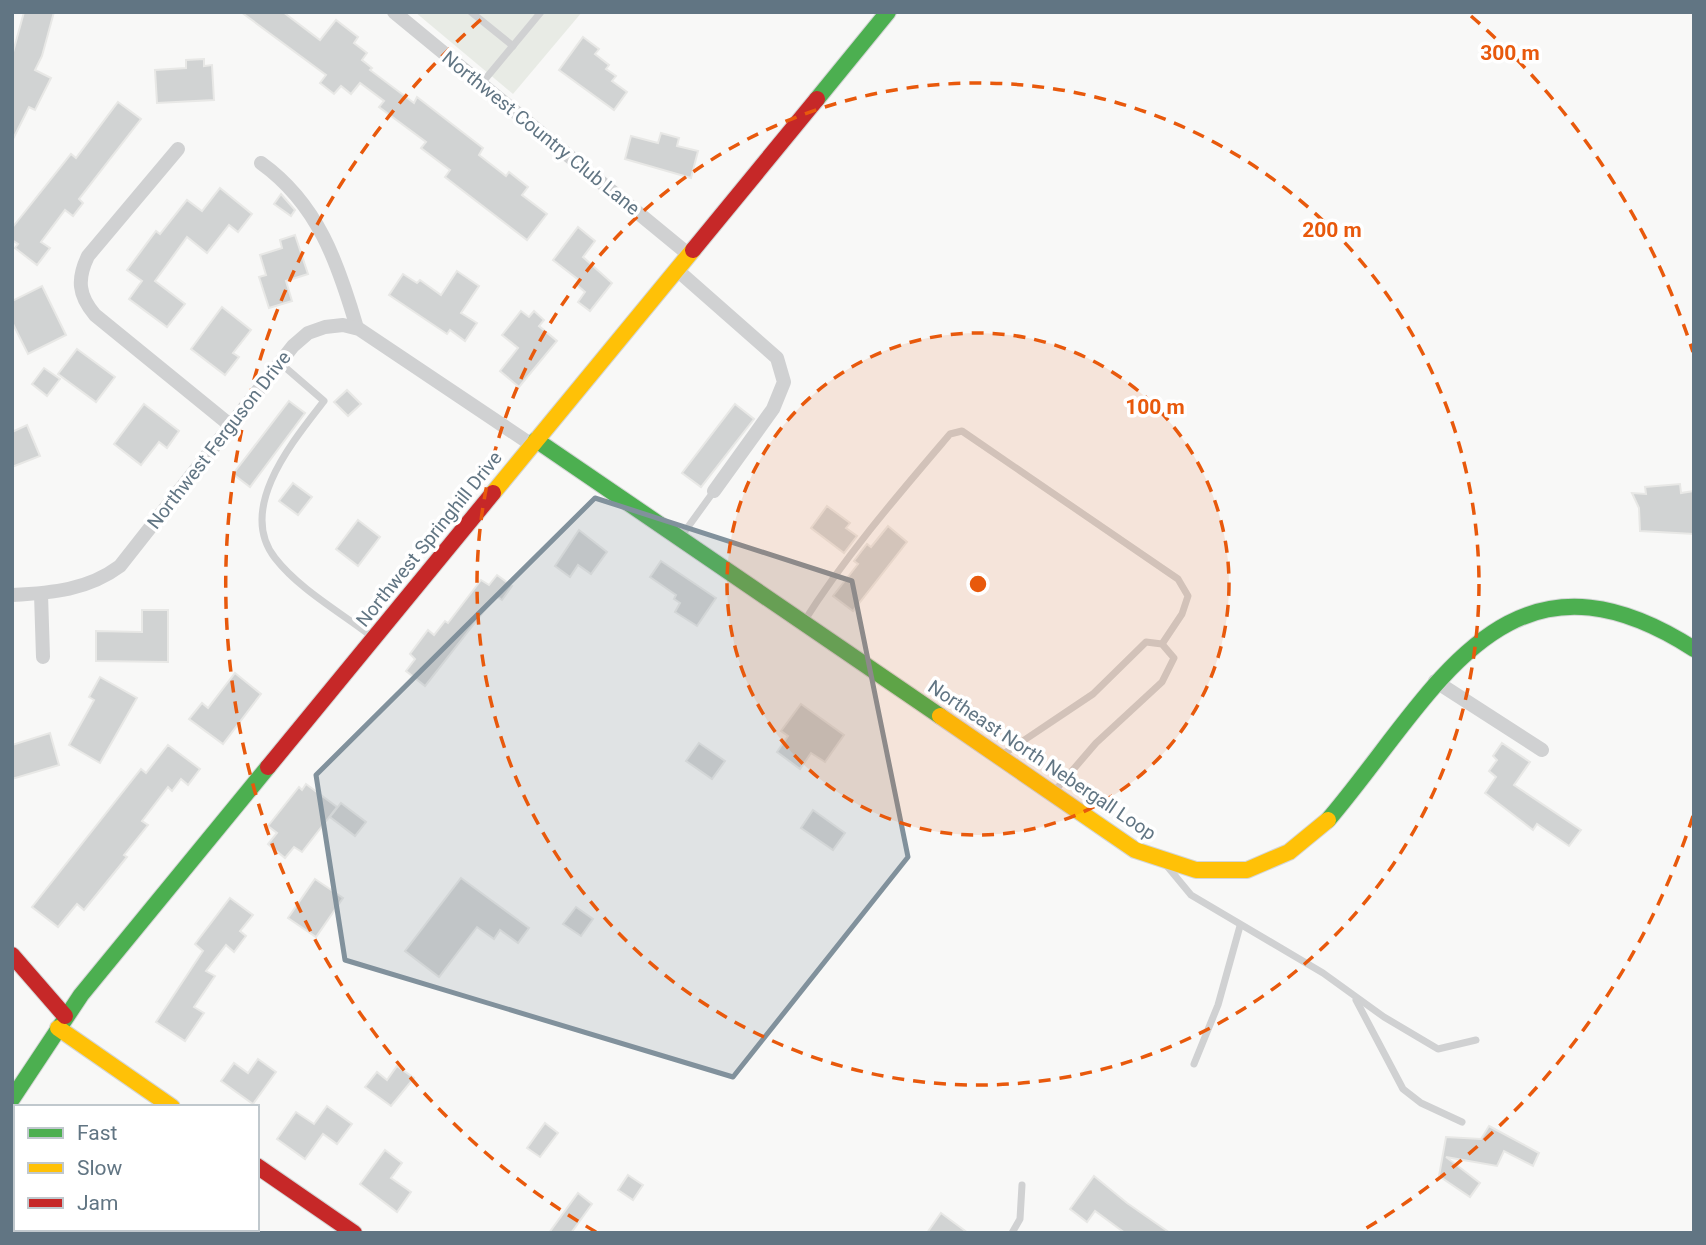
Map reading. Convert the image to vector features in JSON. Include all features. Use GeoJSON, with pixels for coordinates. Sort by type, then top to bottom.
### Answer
{"type":"FeatureCollection","features":[{"type":"Feature","properties":{"kind":"street","name":"Northwest Country Club Lane"},"geometry":{"type":"LineString","coordinates":[[394,12],[688,254]]}},
{"type":"Feature","properties":{"kind":"street","name":"Northwest Springhill Drive"},"geometry":{"type":"LineString","coordinates":[[12,1099],[62,1022],[888,12]]}},
{"type":"Feature","properties":{"kind":"street"},"geometry":{"type":"LineString","coordinates":[[178,149],[88,256],[80,272],[80,288],[85,303],[103,323],[230,425]]}},
{"type":"Feature","properties":{"kind":"street"},"geometry":{"type":"LineString","coordinates":[[261,163],[286,181],[312,216],[339,265],[357,328]]}},
{"type":"Feature","properties":{"kind":"street"},"geometry":{"type":"LineString","coordinates":[[676,269],[774,354],[784,376],[781,396],[714,491]]}},
{"type":"Feature","properties":{"kind":"street","name":"Northwest Ferguson Drive"},"geometry":{"type":"LineString","coordinates":[[12,595],[41,594],[101,581],[120,566],[279,362],[308,333],[325,327],[343,325],[357,328],[394,349],[534,443]]}},
{"type":"Feature","properties":{"kind":"street","name":"Northeast North Nebergall Loop"},"geometry":{"type":"LineString","coordinates":[[534,443],[679,538],[1135,850],[1166,865],[1206,872],[1227,872],[1248,869],[1294,851],[1318,832],[1344,805],[1435,681],[1471,648],[1503,624],[1529,614],[1590,607],[1625,612],[1658,626],[1694,649]]}},
{"type":"Feature","properties":{"kind":"street"},"geometry":{"type":"LineString","coordinates":[[41,594],[43,656]]}},
{"type":"Feature","properties":{"kind":"street"},"geometry":{"type":"LineString","coordinates":[[1435,681],[1542,750]]}},
{"type":"Feature","properties":{"kind":"street"},"geometry":{"type":"LineString","coordinates":[[12,956],[62,1022],[169,1105]]}},
{"type":"Feature","properties":{"kind":"street"},"geometry":{"type":"LineString","coordinates":[[259,1167],[354,1233]]}},
{"type":"Feature","properties":{"kind":"lane"},"geometry":{"type":"LineString","coordinates":[[471,12],[513,46]]}},
{"type":"Feature","properties":{"kind":"lane"},"geometry":{"type":"LineString","coordinates":[[481,84],[539,13]]}},
{"type":"Feature","properties":{"kind":"lane"},"geometry":{"type":"LineString","coordinates":[[279,362],[324,401],[278,463],[261,521],[266,542],[275,558],[298,580],[374,639]]}},
{"type":"Feature","properties":{"kind":"lane"},"geometry":{"type":"LineString","coordinates":[[803,624],[835,572],[898,495],[950,434],[962,431],[1178,579],[1188,596],[1182,614],[1162,644]]}},
{"type":"Feature","properties":{"kind":"lane"},"geometry":{"type":"LineString","coordinates":[[679,538],[714,491]]}},
{"type":"Feature","properties":{"kind":"lane"},"geometry":{"type":"LineString","coordinates":[[999,758],[1093,694],[1146,642],[1162,644],[1174,658],[1162,682],[1096,743],[1052,794]]}},
{"type":"Feature","properties":{"kind":"lane"},"geometry":{"type":"LineString","coordinates":[[1166,865],[1191,895],[1323,974],[1438,1049],[1476,1040]]}},
{"type":"Feature","properties":{"kind":"lane"},"geometry":{"type":"LineString","coordinates":[[1194,1064],[1218,1005],[1240,926]]}},
{"type":"Feature","properties":{"kind":"lane"},"geometry":{"type":"LineString","coordinates":[[1354,996],[1403,1089],[1421,1103],[1462,1122]]}},
{"type":"Feature","properties":{"kind":"lane"},"geometry":{"type":"LineString","coordinates":[[1012,1233],[1020,1219],[1022,1185]]}},
{"type":"Feature","properties":{"kind":"highlighted area"},"geometry":{"type":"Polygon","coordinates":[[[595,498],[852,581],[908,857],[733,1077],[345,960],[316,775],[595,498]]]}},
{"type":"Feature","properties":{"kind":"shaded area"},"geometry":{"type":"Polygon","coordinates":[[[415,12],[582,12],[513,94],[415,12]]]}},
{"type":"Feature","properties":{"kind":"building"},"geometry":{"type":"Polygon","coordinates":[[[24,12],[54,12],[42,56],[35,70],[51,78],[35,110],[29,107],[12,141],[12,56],[24,12]]]}},
{"type":"Feature","properties":{"kind":"building"},"geometry":{"type":"Polygon","coordinates":[[[241,12],[283,12],[320,40],[336,20],[358,37],[354,43],[367,53],[362,60],[372,68],[370,70],[414,103],[417,97],[483,148],[479,155],[506,176],[509,172],[528,187],[522,195],[547,214],[527,240],[445,177],[450,170],[421,148],[426,142],[379,107],[384,101],[360,83],[351,94],[341,86],[334,94],[320,83],[326,75],[241,12]]]}},
{"type":"Feature","properties":{"kind":"building"},"geometry":{"type":"Polygon","coordinates":[[[583,37],[599,49],[595,54],[609,65],[606,69],[616,76],[612,81],[627,92],[614,110],[559,70],[583,37]]]}},
{"type":"Feature","properties":{"kind":"building"},"geometry":{"type":"Polygon","coordinates":[[[204,59],[204,66],[212,65],[214,100],[157,103],[155,70],[186,68],[186,60],[204,59]]]}},
{"type":"Feature","properties":{"kind":"building"},"geometry":{"type":"Polygon","coordinates":[[[118,102],[141,119],[79,199],[83,203],[73,216],[65,210],[41,242],[50,248],[37,265],[15,248],[18,244],[12,240],[12,228],[71,154],[76,158],[118,102]]]}},
{"type":"Feature","properties":{"kind":"building"},"geometry":{"type":"Polygon","coordinates":[[[661,133],[679,138],[677,146],[698,151],[691,178],[625,159],[631,136],[658,143],[661,133]]]}},
{"type":"Feature","properties":{"kind":"building"},"geometry":{"type":"Polygon","coordinates":[[[220,188],[252,214],[238,232],[229,225],[207,253],[187,237],[155,281],[185,304],[167,327],[129,299],[142,281],[127,270],[156,231],[160,234],[187,200],[202,211],[220,188]]]}},
{"type":"Feature","properties":{"kind":"building"},"geometry":{"type":"Polygon","coordinates":[[[281,194],[295,210],[291,216],[274,204],[281,194]]]}},
{"type":"Feature","properties":{"kind":"building"},"geometry":{"type":"Polygon","coordinates":[[[578,227],[595,241],[583,257],[612,283],[590,311],[578,302],[585,292],[577,285],[580,281],[553,260],[578,227]]]}},
{"type":"Feature","properties":{"kind":"building"},"geometry":{"type":"Polygon","coordinates":[[[295,235],[308,274],[286,281],[292,301],[269,308],[259,277],[266,275],[260,255],[282,248],[280,240],[295,235]]]}},
{"type":"Feature","properties":{"kind":"building"},"geometry":{"type":"Polygon","coordinates":[[[457,271],[479,286],[461,313],[477,323],[465,341],[450,330],[447,334],[389,295],[403,274],[417,283],[420,280],[441,295],[457,271]]]}},
{"type":"Feature","properties":{"kind":"building"},"geometry":{"type":"Polygon","coordinates":[[[42,286],[66,335],[28,354],[12,322],[12,301],[42,286]]]}},
{"type":"Feature","properties":{"kind":"building"},"geometry":{"type":"Polygon","coordinates":[[[222,307],[251,330],[233,353],[239,357],[225,375],[191,349],[222,307]]]}},
{"type":"Feature","properties":{"kind":"building"},"geometry":{"type":"Polygon","coordinates":[[[521,311],[529,317],[534,311],[544,320],[539,326],[557,341],[519,387],[500,371],[518,348],[502,335],[521,311]]]}},
{"type":"Feature","properties":{"kind":"building"},"geometry":{"type":"Polygon","coordinates":[[[77,349],[115,377],[96,402],[58,374],[77,349]]]}},
{"type":"Feature","properties":{"kind":"building"},"geometry":{"type":"Polygon","coordinates":[[[44,368],[60,379],[47,396],[32,384],[44,368]]]}},
{"type":"Feature","properties":{"kind":"building"},"geometry":{"type":"Polygon","coordinates":[[[347,390],[361,404],[348,416],[334,402],[347,390]]]}},
{"type":"Feature","properties":{"kind":"building"},"geometry":{"type":"Polygon","coordinates":[[[289,401],[305,413],[250,487],[233,474],[289,401]]]}},
{"type":"Feature","properties":{"kind":"building"},"geometry":{"type":"Polygon","coordinates":[[[144,404],[179,431],[167,448],[159,442],[141,465],[114,444],[144,404]]]}},
{"type":"Feature","properties":{"kind":"building"},"geometry":{"type":"Polygon","coordinates":[[[735,404],[754,419],[701,487],[682,473],[735,404]]]}},
{"type":"Feature","properties":{"kind":"building"},"geometry":{"type":"Polygon","coordinates":[[[27,425],[40,456],[12,467],[12,432],[27,425]]]}},
{"type":"Feature","properties":{"kind":"building"},"geometry":{"type":"Polygon","coordinates":[[[293,483],[312,497],[298,515],[279,501],[293,483]]]}},
{"type":"Feature","properties":{"kind":"building"},"geometry":{"type":"Polygon","coordinates":[[[1680,484],[1681,493],[1694,491],[1694,534],[1640,531],[1639,508],[1632,493],[1646,494],[1645,487],[1680,484]]]}},
{"type":"Feature","properties":{"kind":"building"},"geometry":{"type":"Polygon","coordinates":[[[827,506],[850,523],[846,528],[857,536],[844,553],[811,528],[827,506]]]}},
{"type":"Feature","properties":{"kind":"building"},"geometry":{"type":"Polygon","coordinates":[[[358,520],[380,537],[358,566],[336,549],[358,520]]]}},
{"type":"Feature","properties":{"kind":"building"},"geometry":{"type":"Polygon","coordinates":[[[888,526],[907,542],[853,611],[833,596],[858,564],[854,561],[867,544],[871,547],[888,526]]]}},
{"type":"Feature","properties":{"kind":"building"},"geometry":{"type":"Polygon","coordinates":[[[579,530],[607,552],[591,574],[578,565],[570,577],[555,566],[579,530]]]}},
{"type":"Feature","properties":{"kind":"building"},"geometry":{"type":"Polygon","coordinates":[[[661,561],[716,598],[697,626],[675,612],[680,603],[674,599],[676,595],[650,577],[661,561]]]}},
{"type":"Feature","properties":{"kind":"building"},"geometry":{"type":"Polygon","coordinates":[[[497,575],[512,586],[502,600],[496,596],[425,686],[406,671],[415,659],[410,654],[428,630],[434,635],[445,621],[448,623],[481,580],[489,585],[497,575]]]}},
{"type":"Feature","properties":{"kind":"building"},"geometry":{"type":"Polygon","coordinates":[[[142,610],[168,610],[168,662],[96,661],[96,631],[142,632],[142,610]]]}},
{"type":"Feature","properties":{"kind":"building"},"geometry":{"type":"Polygon","coordinates":[[[235,673],[261,694],[223,744],[189,719],[202,703],[208,708],[235,673]]]}},
{"type":"Feature","properties":{"kind":"building"},"geometry":{"type":"Polygon","coordinates":[[[100,677],[137,698],[100,763],[69,745],[94,700],[89,697],[100,677]]]}},
{"type":"Feature","properties":{"kind":"building"},"geometry":{"type":"Polygon","coordinates":[[[801,704],[844,735],[825,762],[811,753],[800,769],[777,752],[788,736],[781,731],[801,704]]]}},
{"type":"Feature","properties":{"kind":"building"},"geometry":{"type":"Polygon","coordinates":[[[50,733],[59,765],[12,779],[12,745],[50,733]]]}},
{"type":"Feature","properties":{"kind":"building"},"geometry":{"type":"Polygon","coordinates":[[[699,743],[725,761],[712,779],[686,761],[699,743]]]}},
{"type":"Feature","properties":{"kind":"building"},"geometry":{"type":"Polygon","coordinates":[[[1502,743],[1530,762],[1514,785],[1581,830],[1569,846],[1537,824],[1533,830],[1485,793],[1496,777],[1489,771],[1497,760],[1493,756],[1502,743]]]}},
{"type":"Feature","properties":{"kind":"building"},"geometry":{"type":"Polygon","coordinates":[[[168,745],[200,769],[188,785],[181,779],[172,791],[168,787],[142,821],[148,825],[124,855],[127,857],[84,910],[77,904],[58,927],[32,907],[141,769],[146,773],[168,745]]]}},
{"type":"Feature","properties":{"kind":"building"},"geometry":{"type":"Polygon","coordinates":[[[306,784],[337,807],[302,852],[294,847],[285,858],[268,844],[277,833],[268,826],[299,787],[302,790],[306,784]]]}},
{"type":"Feature","properties":{"kind":"building"},"geometry":{"type":"Polygon","coordinates":[[[341,803],[366,822],[355,836],[330,817],[341,803]]]}},
{"type":"Feature","properties":{"kind":"building"},"geometry":{"type":"Polygon","coordinates":[[[813,810],[845,833],[833,850],[801,828],[813,810]]]}},
{"type":"Feature","properties":{"kind":"building"},"geometry":{"type":"Polygon","coordinates":[[[461,878],[529,928],[518,943],[500,930],[494,939],[477,927],[439,977],[405,951],[461,878]]]}},
{"type":"Feature","properties":{"kind":"building"},"geometry":{"type":"Polygon","coordinates":[[[315,879],[343,898],[316,937],[288,918],[315,879]]]}},
{"type":"Feature","properties":{"kind":"building"},"geometry":{"type":"Polygon","coordinates":[[[230,898],[253,915],[240,931],[246,936],[234,952],[226,945],[206,971],[215,976],[194,1007],[204,1013],[185,1041],[156,1022],[203,951],[195,944],[230,898]]]}},
{"type":"Feature","properties":{"kind":"building"},"geometry":{"type":"Polygon","coordinates":[[[576,907],[593,919],[581,936],[563,924],[576,907]]]}},
{"type":"Feature","properties":{"kind":"building"},"geometry":{"type":"Polygon","coordinates":[[[258,1059],[276,1072],[253,1104],[221,1081],[234,1063],[248,1073],[258,1059]]]}},
{"type":"Feature","properties":{"kind":"building"},"geometry":{"type":"Polygon","coordinates":[[[397,1066],[414,1078],[391,1106],[365,1087],[377,1072],[387,1080],[397,1066]]]}},
{"type":"Feature","properties":{"kind":"building"},"geometry":{"type":"Polygon","coordinates":[[[327,1106],[352,1124],[337,1144],[323,1134],[305,1159],[277,1139],[296,1112],[314,1124],[327,1106]]]}},
{"type":"Feature","properties":{"kind":"building"},"geometry":{"type":"Polygon","coordinates":[[[545,1123],[558,1133],[540,1157],[527,1148],[545,1123]]]}},
{"type":"Feature","properties":{"kind":"building"},"geometry":{"type":"Polygon","coordinates":[[[1489,1126],[1539,1153],[1533,1166],[1504,1151],[1497,1166],[1446,1157],[1480,1183],[1470,1197],[1439,1176],[1446,1137],[1481,1139],[1489,1126]]]}},
{"type":"Feature","properties":{"kind":"building"},"geometry":{"type":"Polygon","coordinates":[[[385,1150],[402,1163],[391,1178],[411,1192],[397,1212],[360,1184],[385,1150]]]}},
{"type":"Feature","properties":{"kind":"building"},"geometry":{"type":"Polygon","coordinates":[[[628,1175],[643,1185],[633,1200],[618,1190],[628,1175]]]}},
{"type":"Feature","properties":{"kind":"building"},"geometry":{"type":"Polygon","coordinates":[[[1094,1176],[1170,1233],[1125,1233],[1095,1211],[1087,1222],[1070,1209],[1094,1176]]]}},
{"type":"Feature","properties":{"kind":"building"},"geometry":{"type":"Polygon","coordinates":[[[578,1193],[592,1204],[571,1233],[549,1233],[578,1193]]]}},
{"type":"Feature","properties":{"kind":"building"},"geometry":{"type":"Polygon","coordinates":[[[941,1213],[968,1233],[927,1233],[941,1213]]]}},
{"type":"Feature","properties":{"kind":"traffic: fast"},"geometry":{"type":"LineString","coordinates":[[817,99],[888,12]]}},
{"type":"Feature","properties":{"kind":"traffic: fast"},"geometry":{"type":"LineString","coordinates":[[536,440],[940,716]]}},
{"type":"Feature","properties":{"kind":"traffic: fast"},"geometry":{"type":"LineString","coordinates":[[1328,820],[1440,679],[1479,642],[1523,617],[1572,607],[1628,616],[1694,649]]}},
{"type":"Feature","properties":{"kind":"traffic: fast"},"geometry":{"type":"LineString","coordinates":[[12,1099],[81,995],[268,767]]}},
{"type":"Feature","properties":{"kind":"traffic: slow"},"geometry":{"type":"LineString","coordinates":[[493,493],[693,250]]}},
{"type":"Feature","properties":{"kind":"traffic: slow"},"geometry":{"type":"LineString","coordinates":[[940,716],[1135,850],[1196,870],[1247,870],[1289,852],[1328,820]]}},
{"type":"Feature","properties":{"kind":"traffic: slow"},"geometry":{"type":"LineString","coordinates":[[58,1028],[169,1105]]}},
{"type":"Feature","properties":{"kind":"traffic: jam"},"geometry":{"type":"LineString","coordinates":[[693,250],[817,99]]}},
{"type":"Feature","properties":{"kind":"traffic: jam"},"geometry":{"type":"LineString","coordinates":[[268,767],[493,493]]}},
{"type":"Feature","properties":{"kind":"traffic: jam"},"geometry":{"type":"LineString","coordinates":[[12,955],[65,1016]]}},
{"type":"Feature","properties":{"kind":"traffic: jam"},"geometry":{"type":"LineString","coordinates":[[259,1167],[354,1233]]}}]}
